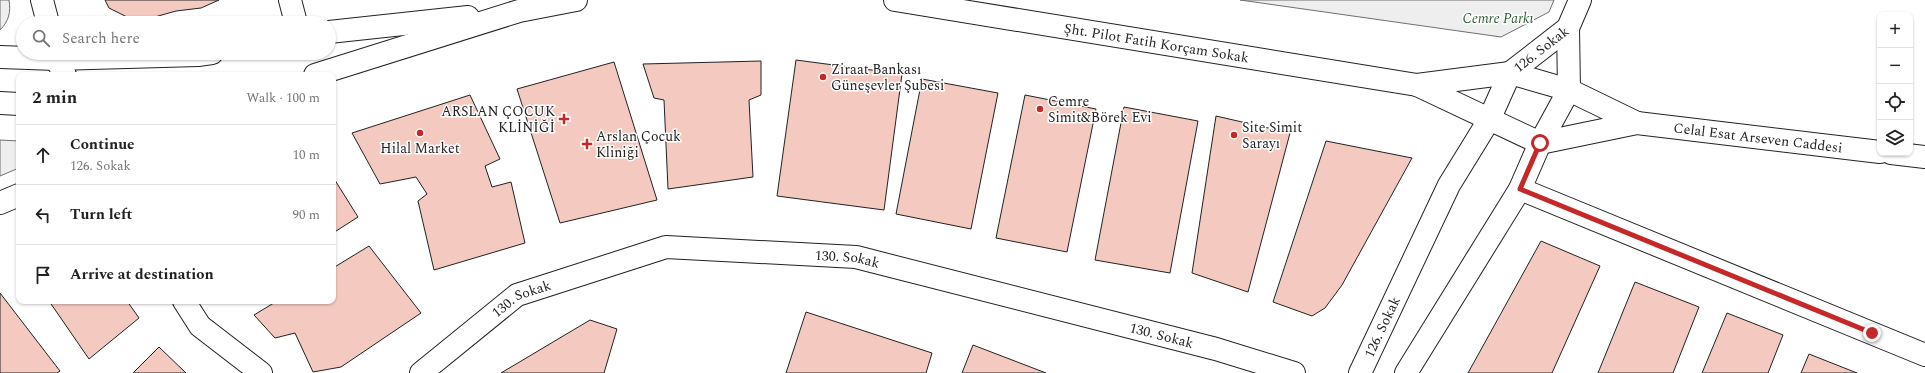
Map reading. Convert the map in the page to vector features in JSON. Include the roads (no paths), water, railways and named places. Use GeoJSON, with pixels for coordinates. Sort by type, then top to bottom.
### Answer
{"type":"FeatureCollection","features":[{"type":"Feature","properties":{"kind":"street"},"geometry":{"type":"LineString","coordinates":[[42,0],[46,16]]}},
{"type":"Feature","properties":{"kind":"street"},"geometry":{"type":"LineString","coordinates":[[290,0],[294,16]]}},
{"type":"Feature","properties":{"kind":"street"},"geometry":{"type":"LineString","coordinates":[[336,31],[519,11],[576,0]]}},
{"type":"Feature","properties":{"kind":"street","name":"Şht. Pilot Fatih Korçam Sokak"},"geometry":{"type":"LineString","coordinates":[[895,0],[930,3],[1417,85]]}},
{"type":"Feature","properties":{"kind":"street"},"geometry":{"type":"LineString","coordinates":[[1568,28],[1580,0]]}},
{"type":"Feature","properties":{"kind":"street"},"geometry":{"type":"LineString","coordinates":[[324,72],[519,11]]}},
{"type":"Feature","properties":{"kind":"street","name":"126. Sokak"},"geometry":{"type":"LineString","coordinates":[[1360,373],[1448,185],[1489,120],[1510,73],[1568,28]]}},
{"type":"Feature","properties":{"kind":"street","name":"126. Sokak"},"geometry":{"type":"LineString","coordinates":[[1406,373],[1520,189],[1540,143],[1569,90],[1568,28]]}},
{"type":"Feature","properties":{"kind":"street"},"geometry":{"type":"LineString","coordinates":[[0,56],[16,58]]}},
{"type":"Feature","properties":{"kind":"street"},"geometry":{"type":"LineString","coordinates":[[39,60],[59,62],[105,60]]}},
{"type":"Feature","properties":{"kind":"street"},"geometry":{"type":"LineString","coordinates":[[1417,85],[1510,73],[1569,90],[1637,123]]}},
{"type":"Feature","properties":{"kind":"street"},"geometry":{"type":"LineString","coordinates":[[1417,85],[1540,143],[1637,123]]}},
{"type":"Feature","properties":{"kind":"street"},"geometry":{"type":"LineString","coordinates":[[0,103],[16,104]]}},
{"type":"Feature","properties":{"kind":"street","name":"Celal Esat Arseven Caddesi"},"geometry":{"type":"LineString","coordinates":[[1637,123],[1877,152]]}},
{"type":"Feature","properties":{"kind":"street"},"geometry":{"type":"LineString","coordinates":[[1913,156],[1925,157]]}},
{"type":"Feature","properties":{"kind":"street"},"geometry":{"type":"LineString","coordinates":[[1520,189],[1925,355]]}},
{"type":"Feature","properties":{"kind":"street"},"geometry":{"type":"LineString","coordinates":[[0,204],[16,196]]}},
{"type":"Feature","properties":{"kind":"street","name":"130. Sokak"},"geometry":{"type":"LineString","coordinates":[[421,373],[517,295],[666,247],[856,257],[1216,349],[1294,373]]}},
{"type":"Feature","properties":{"kind":"street"},"geometry":{"type":"LineString","coordinates":[[186,304],[200,326],[260,373]]}},
{"type":"Feature","properties":{"kind":"place","name":"Ziraat Bankası Güneşevler Şubesi"},"geometry":{"type":"Point","coordinates":[823,77]}},
{"type":"Feature","properties":{"kind":"place","name":"Cemre Simit&Börek Evi"},"geometry":{"type":"Point","coordinates":[1040,109]}},
{"type":"Feature","properties":{"kind":"place","name":"ARSLAN ÇOCUK KLİNİĞİ"},"geometry":{"type":"Point","coordinates":[564,119]}},
{"type":"Feature","properties":{"kind":"place","name":"Hilal Market"},"geometry":{"type":"Point","coordinates":[420,133]}},
{"type":"Feature","properties":{"kind":"place","name":"Site Simit Sarayı"},"geometry":{"type":"Point","coordinates":[1234,135]}},
{"type":"Feature","properties":{"kind":"place","name":"Arslan Çocuk Kliniği"},"geometry":{"type":"Point","coordinates":[587,144]}},
{"type":"Feature","properties":{"kind":"park label","name":"Cemre Parkı"},"geometry":{"type":"Point","coordinates":[1498,18]}}]}
